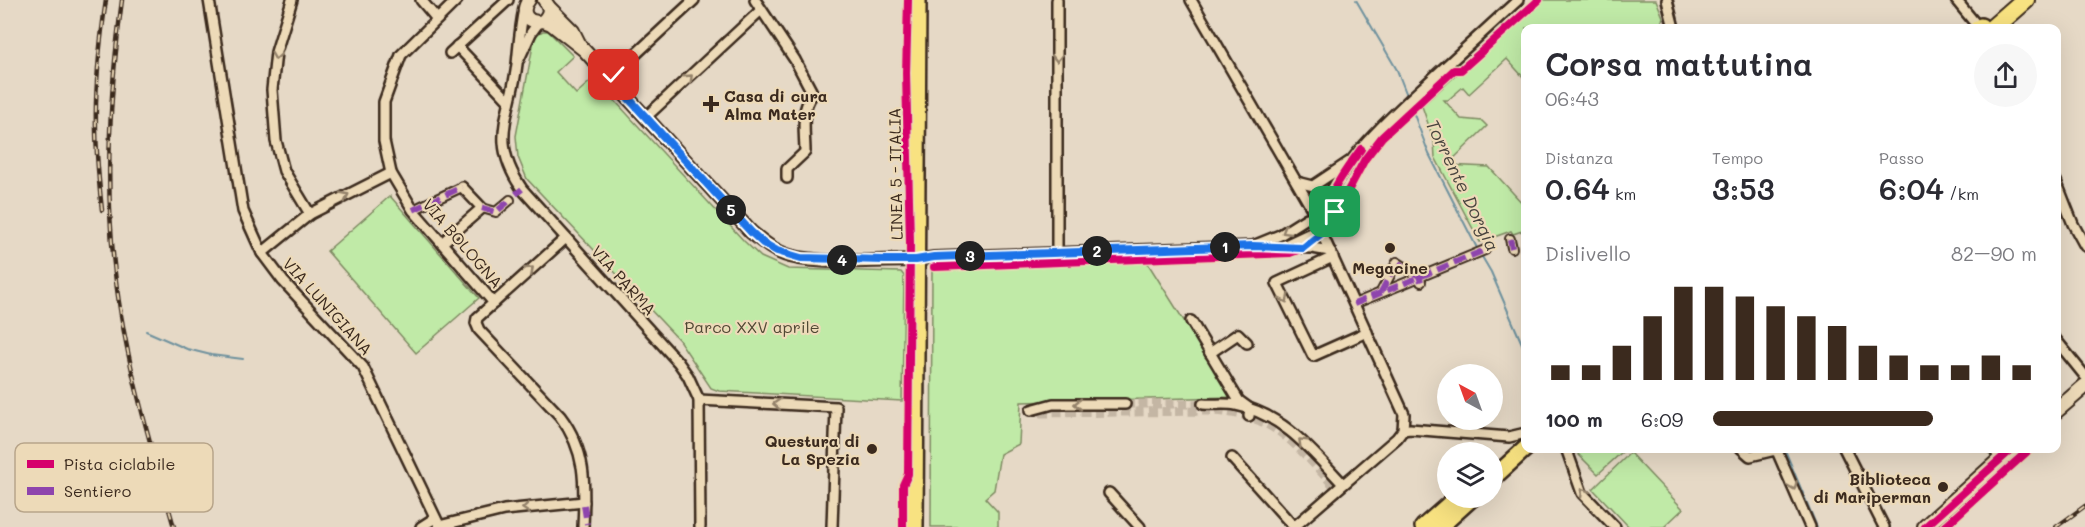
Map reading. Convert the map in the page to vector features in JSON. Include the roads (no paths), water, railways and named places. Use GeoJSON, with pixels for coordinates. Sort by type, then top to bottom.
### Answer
{"type":"FeatureCollection","features":[{"type":"Feature","properties":{"kind":"highway"},"geometry":{"type":"LineString","coordinates":[[1987,24],[2010,0]]}},
{"type":"Feature","properties":{"kind":"highway"},"geometry":{"type":"LineString","coordinates":[[1989,24],[2025,0]]}},
{"type":"Feature","properties":{"kind":"main road"},"geometry":{"type":"LineString","coordinates":[[915,527],[918,0]]}},
{"type":"Feature","properties":{"kind":"main road"},"geometry":{"type":"LineString","coordinates":[[2061,407],[2085,386]]}},
{"type":"Feature","properties":{"kind":"main road"},"geometry":{"type":"LineString","coordinates":[[1503,455],[1521,439]]}},
{"type":"Feature","properties":{"kind":"main road"},"geometry":{"type":"LineString","coordinates":[[1503,469],[1521,453]]}},
{"type":"Feature","properties":{"kind":"main road"},"geometry":{"type":"LineString","coordinates":[[1925,527],[1997,454]]}},
{"type":"Feature","properties":{"kind":"main road"},"geometry":{"type":"LineString","coordinates":[[1423,527],[1445,508]]}},
{"type":"Feature","properties":{"kind":"main road"},"geometry":{"type":"LineString","coordinates":[[1440,527],[1461,508]]}},
{"type":"Feature","properties":{"kind":"street","name":"VIA LUNIGIANA"},"geometry":{"type":"LineString","coordinates":[[209,0],[243,211],[262,253],[283,281],[363,367],[438,524]]}},
{"type":"Feature","properties":{"kind":"street"},"geometry":{"type":"LineString","coordinates":[[292,0],[276,52],[272,90],[276,141],[284,171],[310,214]]}},
{"type":"Feature","properties":{"kind":"street"},"geometry":{"type":"LineString","coordinates":[[421,0],[437,19]]}},
{"type":"Feature","properties":{"kind":"street","name":"VIA BOLOGNA"},"geometry":{"type":"LineString","coordinates":[[458,0],[400,55],[384,102],[384,141],[391,173],[413,210],[494,303],[477,318],[476,323],[479,330],[569,428],[584,471],[585,526]]}},
{"type":"Feature","properties":{"kind":"street"},"geometry":{"type":"LineString","coordinates":[[508,0],[454,50],[509,100]]}},
{"type":"Feature","properties":{"kind":"street"},"geometry":{"type":"LineString","coordinates":[[610,78],[694,0]]}},
{"type":"Feature","properties":{"kind":"street"},"geometry":{"type":"LineString","coordinates":[[1057,0],[1057,253]]}},
{"type":"Feature","properties":{"kind":"street"},"geometry":{"type":"LineString","coordinates":[[1191,0],[1318,221],[1404,414],[1403,430],[1397,438],[1294,527],[1232,458]]}},
{"type":"Feature","properties":{"kind":"street"},"geometry":{"type":"LineString","coordinates":[[1280,248],[1317,230],[1326,201],[1366,142],[1518,0]]}},
{"type":"Feature","properties":{"kind":"street"},"geometry":{"type":"LineString","coordinates":[[1667,0],[1673,24]]}},
{"type":"Feature","properties":{"kind":"street"},"geometry":{"type":"LineString","coordinates":[[1956,0],[1979,24]]}},
{"type":"Feature","properties":{"kind":"street"},"geometry":{"type":"LineString","coordinates":[[526,3],[527,18],[535,22],[551,24],[584,50],[751,232],[763,243],[789,256],[812,259],[916,260],[934,257],[1253,246],[1312,248],[1332,254]]}},
{"type":"Feature","properties":{"kind":"street","name":"VIA PARMA"},"geometry":{"type":"LineString","coordinates":[[526,3],[518,39],[517,64],[503,130],[506,162],[516,194],[566,238],[688,376],[699,400],[700,527]]}},
{"type":"Feature","properties":{"kind":"street"},"geometry":{"type":"LineString","coordinates":[[546,3],[573,31],[584,50]]}},
{"type":"Feature","properties":{"kind":"street"},"geometry":{"type":"LineString","coordinates":[[541,22],[549,13],[546,3]]}},
{"type":"Feature","properties":{"kind":"street"},"geometry":{"type":"LineString","coordinates":[[646,117],[758,4],[795,60],[813,94],[807,99],[804,114],[805,152],[787,169],[787,178]]}},
{"type":"Feature","properties":{"kind":"street","name":"VIA PARMA"},"geometry":{"type":"LineString","coordinates":[[517,64],[531,33],[541,22]]}},
{"type":"Feature","properties":{"kind":"street"},"geometry":{"type":"LineString","coordinates":[[1297,182],[1313,186],[1355,156]]}},
{"type":"Feature","properties":{"kind":"street"},"geometry":{"type":"LineString","coordinates":[[262,253],[310,214],[391,173]]}},
{"type":"Feature","properties":{"kind":"street"},"geometry":{"type":"LineString","coordinates":[[413,210],[462,187],[482,208],[496,212],[516,194]]}},
{"type":"Feature","properties":{"kind":"street"},"geometry":{"type":"LineString","coordinates":[[2061,194],[2073,225],[2085,246]]}},
{"type":"Feature","properties":{"kind":"street"},"geometry":{"type":"LineString","coordinates":[[442,243],[482,208]]}},
{"type":"Feature","properties":{"kind":"street"},"geometry":{"type":"LineString","coordinates":[[1253,246],[1280,235],[1306,218],[1318,221]]}},
{"type":"Feature","properties":{"kind":"street"},"geometry":{"type":"LineString","coordinates":[[494,303],[566,238]]}},
{"type":"Feature","properties":{"kind":"street"},"geometry":{"type":"LineString","coordinates":[[1354,304],[1420,279],[1485,250]]}},
{"type":"Feature","properties":{"kind":"street"},"geometry":{"type":"LineString","coordinates":[[1332,254],[1277,283],[1313,356],[1367,332]]}},
{"type":"Feature","properties":{"kind":"street"},"geometry":{"type":"LineString","coordinates":[[1381,292],[1397,262],[1420,279]]}},
{"type":"Feature","properties":{"kind":"street"},"geometry":{"type":"LineString","coordinates":[[1191,321],[1239,401],[1249,412]]}},
{"type":"Feature","properties":{"kind":"street"},"geometry":{"type":"LineString","coordinates":[[1210,353],[1238,334],[1247,343]]}},
{"type":"Feature","properties":{"kind":"street"},"geometry":{"type":"LineString","coordinates":[[2061,346],[2085,376]]}},
{"type":"Feature","properties":{"kind":"street"},"geometry":{"type":"LineString","coordinates":[[699,400],[836,407],[832,527]]}},
{"type":"Feature","properties":{"kind":"street"},"geometry":{"type":"LineString","coordinates":[[1031,410],[1053,404],[1125,404]]}},
{"type":"Feature","properties":{"kind":"street"},"geometry":{"type":"LineString","coordinates":[[1203,404],[1230,404],[1275,419],[1287,427],[1343,484]]}},
{"type":"Feature","properties":{"kind":"street"},"geometry":{"type":"LineString","coordinates":[[1403,430],[1509,437],[1521,435]]}},
{"type":"Feature","properties":{"kind":"street"},"geometry":{"type":"LineString","coordinates":[[1568,453],[1582,493],[1615,527]]}},
{"type":"Feature","properties":{"kind":"street"},"geometry":{"type":"LineString","coordinates":[[1747,453],[1750,456],[1762,453]]}},
{"type":"Feature","properties":{"kind":"street"},"geometry":{"type":"LineString","coordinates":[[1779,453],[1810,527]]}},
{"type":"Feature","properties":{"kind":"street"},"geometry":{"type":"LineString","coordinates":[[1847,453],[1884,527]]}},
{"type":"Feature","properties":{"kind":"street"},"geometry":{"type":"LineString","coordinates":[[1109,493],[1140,527]]}},
{"type":"Feature","properties":{"kind":"street"},"geometry":{"type":"LineString","coordinates":[[421,527],[504,510],[584,504]]}},
{"type":"Feature","properties":{"kind":"waterway","name":"Torrente Dorgia"},"geometry":{"type":"LineString","coordinates":[[1356,0],[1397,70],[1408,98]]}},
{"type":"Feature","properties":{"kind":"waterway","name":"Torrente Dorgia"},"geometry":{"type":"LineString","coordinates":[[1410,104],[1429,154],[1478,250]]}},
{"type":"Feature","properties":{"kind":"waterway","name":"Torrente Dorgia"},"geometry":{"type":"LineString","coordinates":[[1481,255],[1491,272],[1521,341]]}},
{"type":"Feature","properties":{"kind":"waterway"},"geometry":{"type":"LineString","coordinates":[[146,331],[187,349],[243,359]]}},
{"type":"Feature","properties":{"kind":"waterway"},"geometry":{"type":"LineString","coordinates":[[1786,453],[1817,527]]}},
{"type":"Feature","properties":{"kind":"tunnel"},"geometry":{"type":"LineString","coordinates":[[1125,404],[1203,404]]}},
{"type":"Feature","properties":{"kind":"tunnel"},"geometry":{"type":"LineString","coordinates":[[1031,414],[1031,410],[1041,413],[1211,411],[1233,413],[1269,425],[1283,435],[1337,489]]}},
{"type":"Feature","properties":{"kind":"railway"},"geometry":{"type":"LineString","coordinates":[[102,210],[97,156],[96,103],[106,0]]}},
{"type":"Feature","properties":{"kind":"railway"},"geometry":{"type":"LineString","coordinates":[[122,0],[114,68],[110,136],[112,239],[125,338],[150,443]]}},
{"type":"Feature","properties":{"kind":"railway"},"geometry":{"type":"LineString","coordinates":[[2056,527],[2085,506]]}},
{"type":"Feature","properties":{"kind":"railway"},"geometry":{"type":"LineString","coordinates":[[170,512],[174,527]]}},
{"type":"Feature","properties":{"kind":"place","name":"Casa di cura Alma Mater"},"geometry":{"type":"Point","coordinates":[711,104]}},
{"type":"Feature","properties":{"kind":"place","name":"Megacine"},"geometry":{"type":"Point","coordinates":[1390,248]}},
{"type":"Feature","properties":{"kind":"place","name":"Questura di La Spezia"},"geometry":{"type":"Point","coordinates":[872,449]}},
{"type":"Feature","properties":{"kind":"place","name":"Biblioteca di Mariperman"},"geometry":{"type":"Point","coordinates":[1943,487]}},
{"type":"Feature","properties":{"kind":"park label","name":"Parco XXV aprile"},"geometry":{"type":"Point","coordinates":[752,326]}}]}
